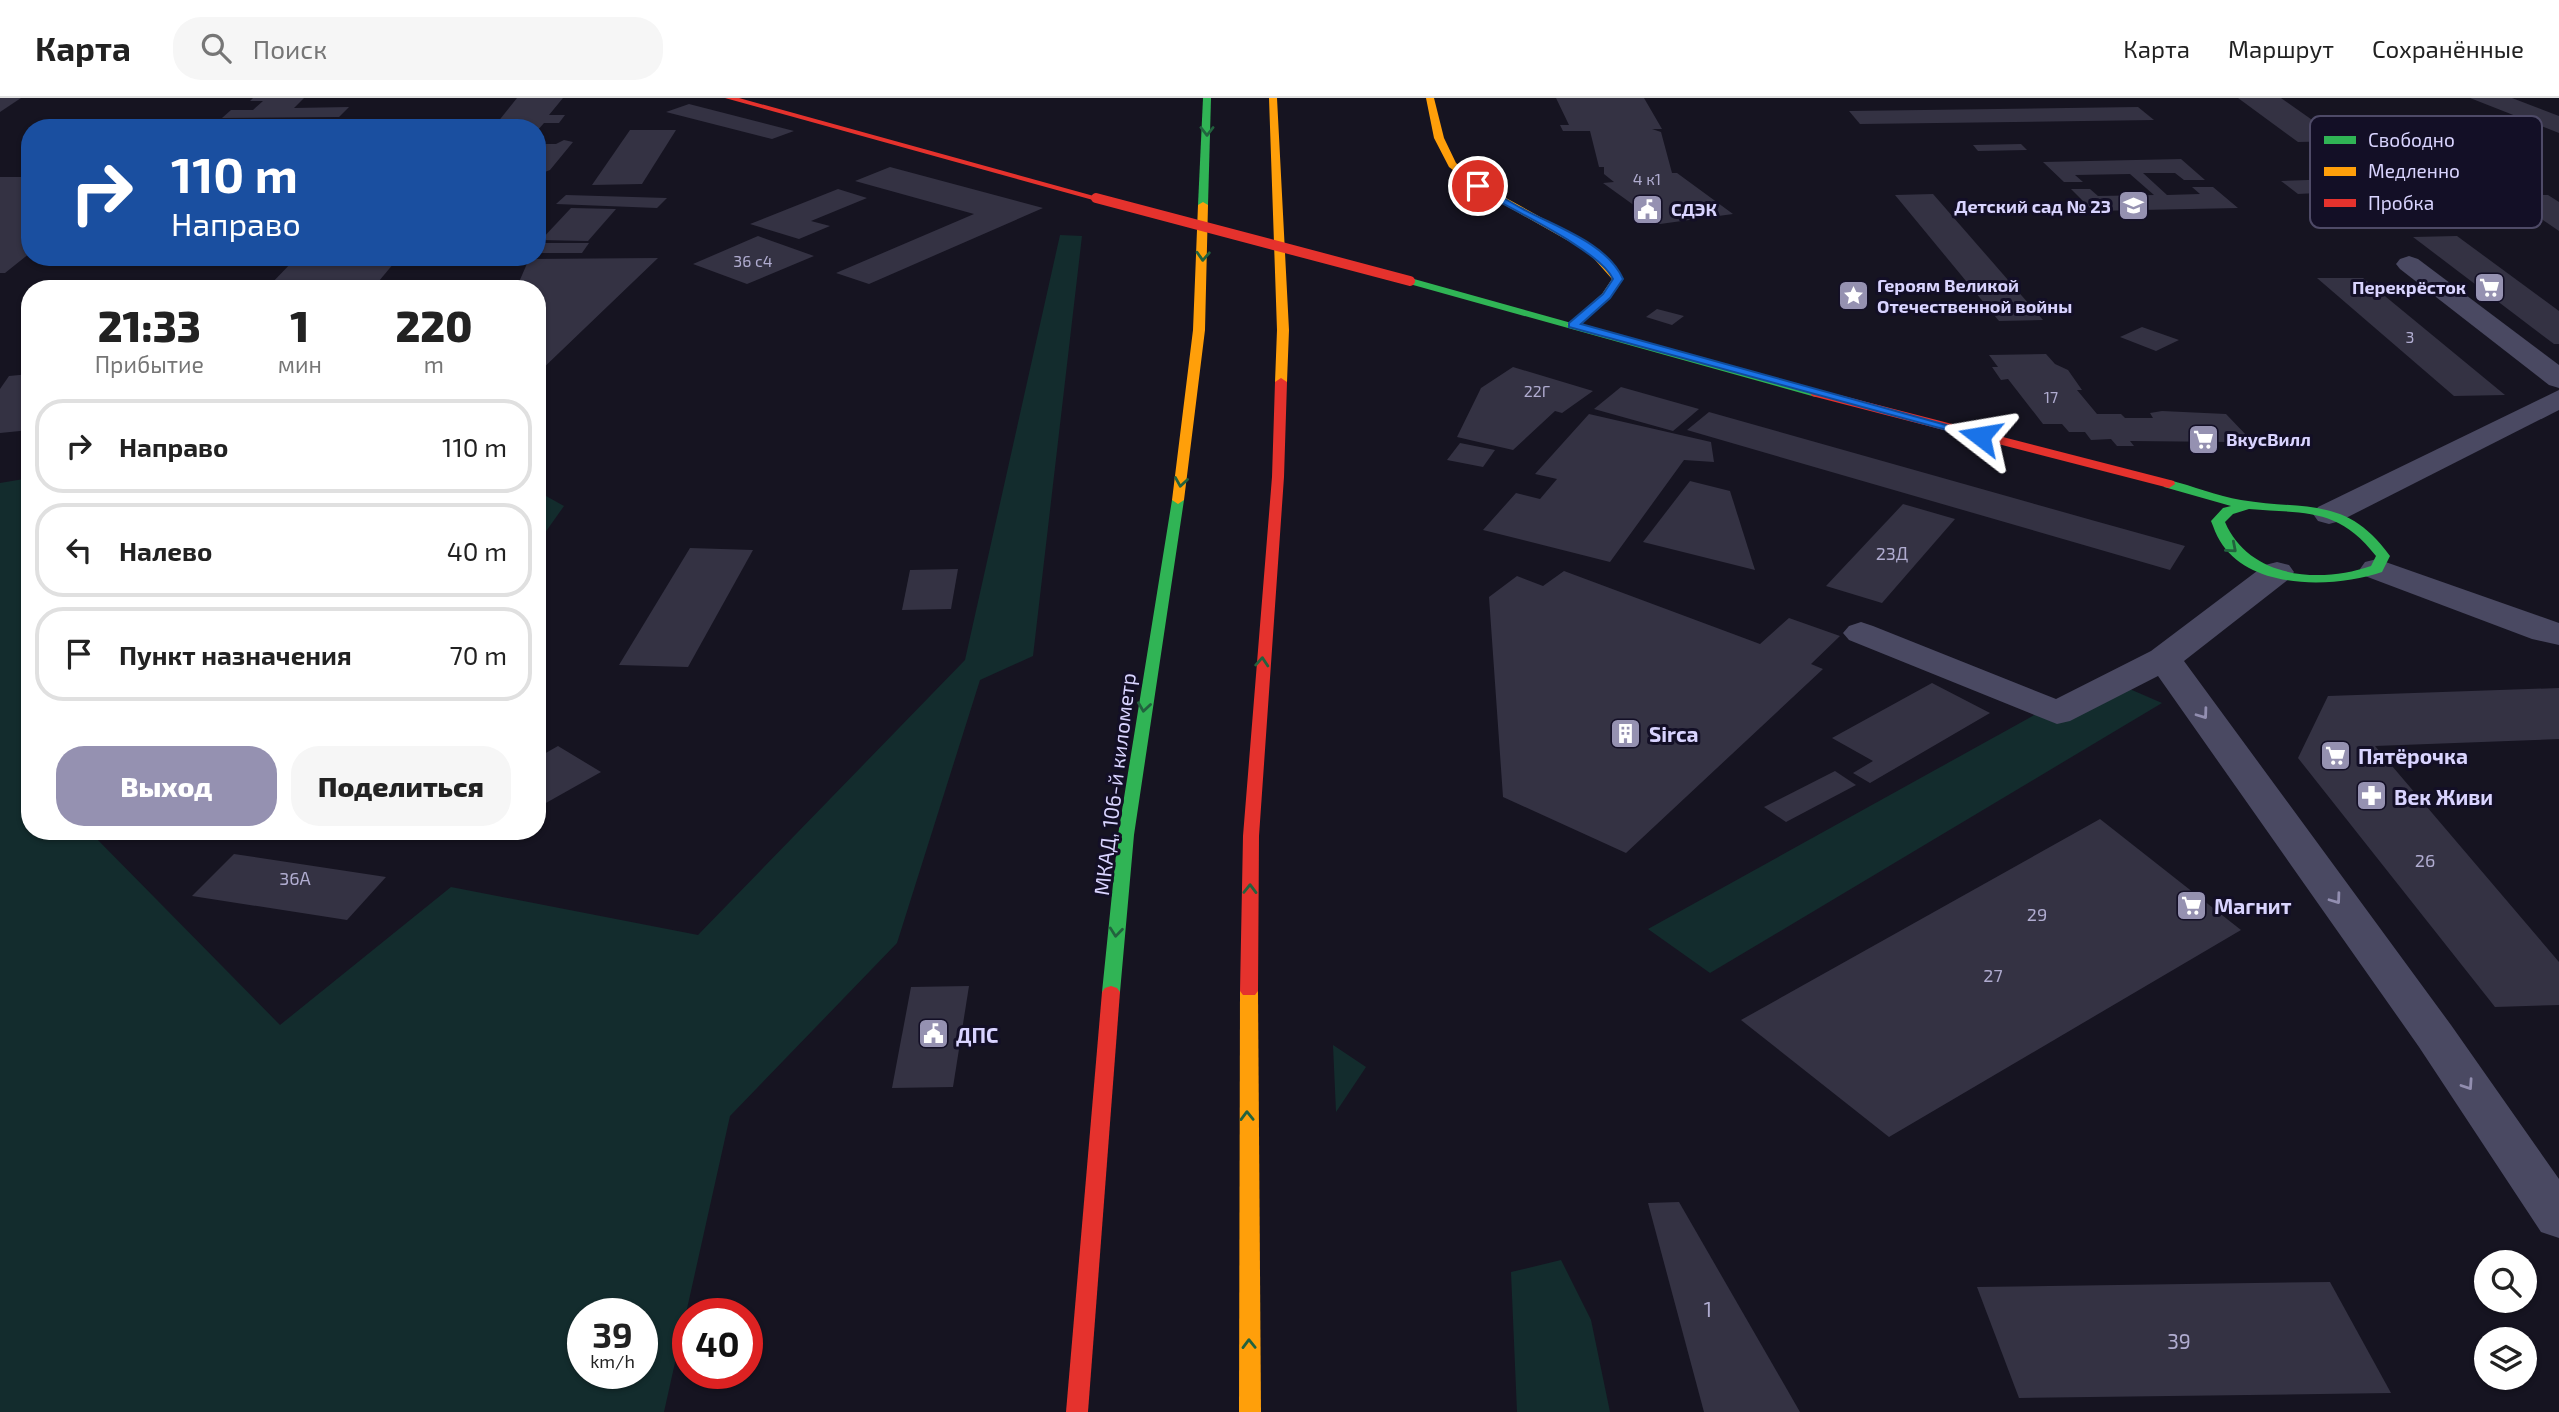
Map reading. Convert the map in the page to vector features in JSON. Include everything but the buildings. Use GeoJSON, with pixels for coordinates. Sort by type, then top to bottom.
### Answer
{"type":"FeatureCollection","features":[{"type":"Feature","properties":{"kind":"main road"},"geometry":{"type":"LineString","coordinates":[[729,98],[1573,325],[1826,396],[2248,505]]}},
{"type":"Feature","properties":{"kind":"main road","name":"МКАД, 106-й километр"},"geometry":{"type":"LineString","coordinates":[[1077,1412],[1101,1090],[1126,835],[1182,475],[1199,330],[1207,163],[1207,98]]}},
{"type":"Feature","properties":{"kind":"main road"},"geometry":{"type":"LineString","coordinates":[[1250,1412],[1247,1089],[1251,836],[1278,477],[1283,330],[1278,163],[1273,98]]}},
{"type":"Feature","properties":{"kind":"main road"},"geometry":{"type":"LineString","coordinates":[[1430,98],[1438,136],[1448,162],[1478,186],[1519,211],[1562,231],[1613,267],[1618,279],[1606,296],[1573,325]]}},
{"type":"Feature","properties":{"kind":"main road"},"geometry":{"type":"LineString","coordinates":[[2273,504],[2329,514],[2357,526],[2375,541],[2383,556],[2377,569],[2360,577],[2336,580],[2277,572],[2249,562],[2229,548],[2218,534],[2218,521],[2228,511],[2248,505],[2273,504]]}},
{"type":"Feature","properties":{"kind":"street"},"geometry":{"type":"LineString","coordinates":[[2409,264],[2559,379]]}},
{"type":"Feature","properties":{"kind":"street"},"geometry":{"type":"LineString","coordinates":[[2329,514],[2559,399]]}},
{"type":"Feature","properties":{"kind":"street"},"geometry":{"type":"LineString","coordinates":[[2377,569],[2543,632],[2559,634]]}},
{"type":"Feature","properties":{"kind":"street"},"geometry":{"type":"LineString","coordinates":[[1861,633],[2057,713],[2164,659],[2277,572]]}},
{"type":"Feature","properties":{"kind":"street"},"geometry":{"type":"LineString","coordinates":[[2164,659],[2435,1036],[2559,1218]]}},
{"type":"Feature","properties":{"kind":"green space"},"geometry":{"type":"Polygon","coordinates":[[[1060,235],[1082,236],[1033,656],[980,680],[897,943],[730,1116],[689,1298],[672,1298],[672,1376],[664,1412],[0,1412],[0,483],[21,480],[21,840],[98,840],[280,1025],[451,887],[698,935],[965,660],[1060,235]]]}},
{"type":"Feature","properties":{"kind":"green space"},"geometry":{"type":"Polygon","coordinates":[[[546,496],[564,506],[546,531],[546,496]]]}},
{"type":"Feature","properties":{"kind":"green space"},"geometry":{"type":"Polygon","coordinates":[[[2125,687],[2162,703],[1710,973],[1648,929],[2038,713],[2125,687]]]}},
{"type":"Feature","properties":{"kind":"green space"},"geometry":{"type":"Polygon","coordinates":[[[1333,1045],[1366,1067],[1336,1112],[1333,1045]]]}},
{"type":"Feature","properties":{"kind":"green space"},"geometry":{"type":"Polygon","coordinates":[[[1561,1260],[1591,1320],[1610,1412],[1517,1412],[1511,1272],[1561,1260]]]}},
{"type":"Feature","properties":{"kind":"traffic: fast"},"geometry":{"type":"LineString","coordinates":[[1203,205],[1207,98]]}},
{"type":"Feature","properties":{"kind":"traffic: fast"},"geometry":{"type":"LineString","coordinates":[[1410,281],[1816,393]]}},
{"type":"Feature","properties":{"kind":"traffic: fast"},"geometry":{"type":"LineString","coordinates":[[2169,484],[2238,504],[2306,509],[2339,517],[2369,538],[2383,556],[2377,569],[2357,576],[2334,579],[2310,579],[2261,568],[2241,556],[2226,541],[2218,521],[2228,511],[2248,505]]}},
{"type":"Feature","properties":{"kind":"traffic: fast"},"geometry":{"type":"LineString","coordinates":[[1111,992],[1126,835],[1178,500]]}},
{"type":"Feature","properties":{"kind":"traffic: slow"},"geometry":{"type":"LineString","coordinates":[[1273,98],[1283,330],[1281,382]]}},
{"type":"Feature","properties":{"kind":"traffic: slow"},"geometry":{"type":"LineString","coordinates":[[1430,98],[1439,138],[1452,165],[1485,190],[1592,250],[1618,279],[1606,296],[1573,325]]}},
{"type":"Feature","properties":{"kind":"traffic: slow"},"geometry":{"type":"LineString","coordinates":[[1178,500],[1199,330],[1203,205]]}},
{"type":"Feature","properties":{"kind":"traffic: slow"},"geometry":{"type":"LineString","coordinates":[[1249,991],[1250,1412]]}},
{"type":"Feature","properties":{"kind":"traffic: jam"},"geometry":{"type":"LineString","coordinates":[[729,98],[1096,198]]}},
{"type":"Feature","properties":{"kind":"traffic: jam"},"geometry":{"type":"LineString","coordinates":[[1096,198],[1410,281]]}},
{"type":"Feature","properties":{"kind":"traffic: jam"},"geometry":{"type":"LineString","coordinates":[[1249,991],[1251,836],[1278,477],[1281,382]]}},
{"type":"Feature","properties":{"kind":"traffic: jam"},"geometry":{"type":"LineString","coordinates":[[1816,393],[2169,484]]}},
{"type":"Feature","properties":{"kind":"traffic: jam"},"geometry":{"type":"LineString","coordinates":[[1077,1412],[1111,992]]}},
{"type":"Feature","properties":{"kind":"place","name":"Детский сад № 23"},"geometry":{"type":"Point","coordinates":[2134,206]}},
{"type":"Feature","properties":{"kind":"place","name":"СДЭК"},"geometry":{"type":"Point","coordinates":[1648,209]}},
{"type":"Feature","properties":{"kind":"place","name":"Перекрёсток"},"geometry":{"type":"Point","coordinates":[2489,287]}},
{"type":"Feature","properties":{"kind":"place","name":"Героям Великой Отечественной войны"},"geometry":{"type":"Point","coordinates":[1854,295]}},
{"type":"Feature","properties":{"kind":"place","name":"ВкусВилл"},"geometry":{"type":"Point","coordinates":[2203,439]}},
{"type":"Feature","properties":{"kind":"place","name":"Sirca"},"geometry":{"type":"Point","coordinates":[1626,733]}},
{"type":"Feature","properties":{"kind":"place","name":"Пятёрочка"},"geometry":{"type":"Point","coordinates":[2335,755]}},
{"type":"Feature","properties":{"kind":"place","name":"Век Живи"},"geometry":{"type":"Point","coordinates":[2371,796]}},
{"type":"Feature","properties":{"kind":"place","name":"Магнит"},"geometry":{"type":"Point","coordinates":[2191,905]}},
{"type":"Feature","properties":{"kind":"place","name":"ДПС"},"geometry":{"type":"Point","coordinates":[933,1034]}},
{"type":"Feature","properties":{"kind":"route"},"geometry":{"type":"LineString","coordinates":[[1478,186],[1519,211],[1562,231],[1603,257],[1613,267],[1618,279],[1606,296],[1573,325],[1980,436]]}}]}
